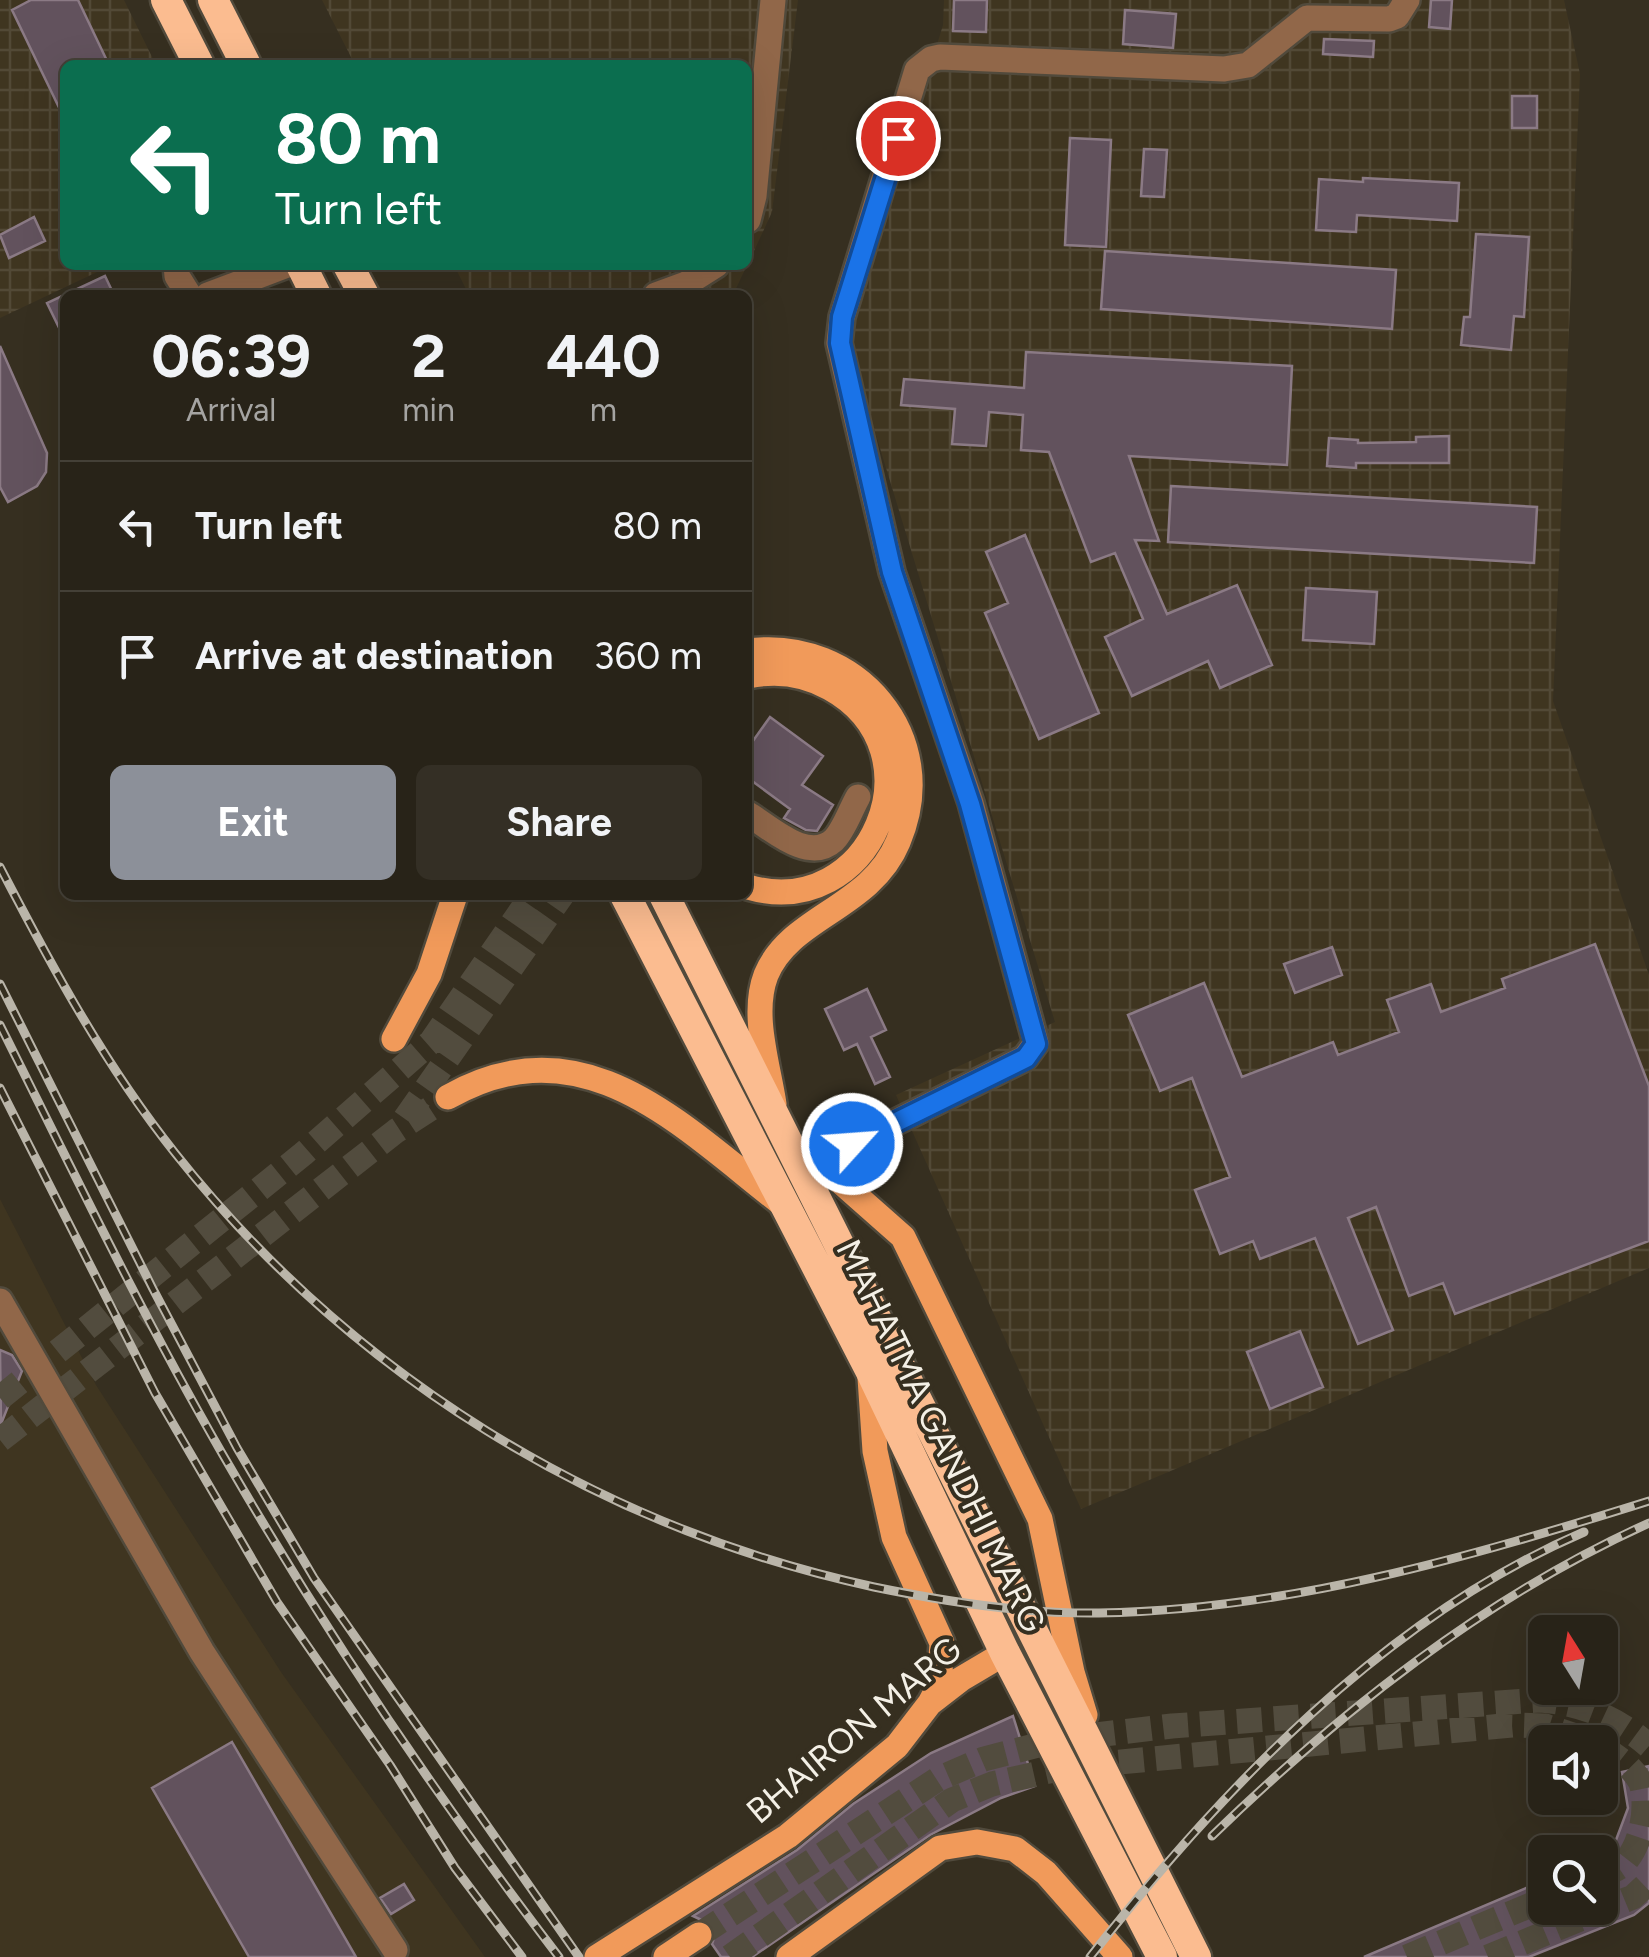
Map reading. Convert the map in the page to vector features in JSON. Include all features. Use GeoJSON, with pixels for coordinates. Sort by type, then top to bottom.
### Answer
{"type":"FeatureCollection","features":[{"type":"Feature","properties":{"kind":"highway"},"geometry":{"type":"LineString","coordinates":[[166,0],[197,60]]}},
{"type":"Feature","properties":{"kind":"highway"},"geometry":{"type":"LineString","coordinates":[[213,0],[243,60]]}},
{"type":"Feature","properties":{"kind":"highway","name":"MAHATMA GANDHI MARG"},"geometry":{"type":"LineString","coordinates":[[629,900],[870,1370],[1005,1653],[1188,1954]]}},
{"type":"Feature","properties":{"kind":"highway","name":"MAHATMA GANDHI MARG"},"geometry":{"type":"LineString","coordinates":[[667,900],[795,1142],[1188,1954]]}},
{"type":"Feature","properties":{"kind":"main road"},"geometry":{"type":"LineString","coordinates":[[752,651],[806,653],[858,678],[871,690],[901,736],[910,772],[908,808],[897,845],[863,891],[790,941],[767,973],[760,1014],[795,1142],[903,1237],[1040,1519],[1072,1672],[1106,1780]]}},
{"type":"Feature","properties":{"kind":"main road"},"geometry":{"type":"LineString","coordinates":[[752,675],[771,673],[805,677],[850,702],[880,744],[888,789],[875,834],[845,869],[803,889],[772,892],[752,888]]}},
{"type":"Feature","properties":{"kind":"main road"},"geometry":{"type":"LineString","coordinates":[[394,1039],[428,974],[454,900]]}},
{"type":"Feature","properties":{"kind":"main road"},"geometry":{"type":"LineString","coordinates":[[448,1096],[486,1078],[526,1070],[567,1070],[605,1080],[640,1097],[786,1207]]}},
{"type":"Feature","properties":{"kind":"main road"},"geometry":{"type":"LineString","coordinates":[[870,1370],[875,1452],[894,1538],[942,1643],[939,1686],[930,1702]]}},
{"type":"Feature","properties":{"kind":"main road","name":"BHAIRON MARG"},"geometry":{"type":"LineString","coordinates":[[596,1957],[788,1836],[897,1746],[930,1702],[1005,1653]]}},
{"type":"Feature","properties":{"kind":"main road"},"geometry":{"type":"LineString","coordinates":[[789,1957],[940,1848],[977,1842],[1015,1850],[1046,1872],[1120,1957]]}},
{"type":"Feature","properties":{"kind":"main road"},"geometry":{"type":"LineString","coordinates":[[666,1957],[699,1935]]}},
{"type":"Feature","properties":{"kind":"lane"},"geometry":{"type":"LineString","coordinates":[[752,204],[773,0]]}},
{"type":"Feature","properties":{"kind":"lane"},"geometry":{"type":"LineString","coordinates":[[795,1142],[1026,1058],[1036,1044],[970,804],[892,572],[840,343],[842,317],[918,70],[940,57],[1224,69],[1248,65],[1307,18],[1389,19],[1397,16],[1406,0]]}},
{"type":"Feature","properties":{"kind":"lane"},"geometry":{"type":"LineString","coordinates":[[247,288],[279,270]]}},
{"type":"Feature","properties":{"kind":"lane"},"geometry":{"type":"LineString","coordinates":[[670,290],[708,270]]}},
{"type":"Feature","properties":{"kind":"lane"},"geometry":{"type":"LineString","coordinates":[[752,817],[794,843],[815,848],[834,840],[858,797]]}},
{"type":"Feature","properties":{"kind":"lane"},"geometry":{"type":"LineString","coordinates":[[0,1301],[202,1652],[395,1950]]}},
{"type":"Feature","properties":{"kind":"shaded area"},"geometry":{"type":"Polygon","coordinates":[[[0,0],[124,0],[154,60],[60,60],[60,270],[101,270],[0,318],[0,0]]]}},
{"type":"Feature","properties":{"kind":"shaded area"},"geometry":{"type":"Polygon","coordinates":[[[322,0],[798,0],[772,212],[752,255],[752,60],[352,60],[322,0]]]}},
{"type":"Feature","properties":{"kind":"shaded area"},"geometry":{"type":"Polygon","coordinates":[[[944,0],[1564,0],[1580,74],[1553,701],[1649,975],[1649,1268],[1081,1509],[896,1095],[1055,1022],[847,340],[943,25],[944,0]]]}},
{"type":"Feature","properties":{"kind":"shaded area"},"geometry":{"type":"Polygon","coordinates":[[[456,270],[745,270],[735,290],[466,290],[456,270]]]}},
{"type":"Feature","properties":{"kind":"shaded area"},"geometry":{"type":"Polygon","coordinates":[[[0,1199],[96,1385],[281,1672],[485,1957],[0,1957],[0,1199]]]}},
{"type":"Feature","properties":{"kind":"building"},"geometry":{"type":"Polygon","coordinates":[[[31,0],[78,0],[107,60],[60,60],[60,110],[12,10],[31,0]]]}},
{"type":"Feature","properties":{"kind":"building"},"geometry":{"type":"Polygon","coordinates":[[[954,0],[987,0],[986,32],[953,31],[954,0]]]}},
{"type":"Feature","properties":{"kind":"building"},"geometry":{"type":"Polygon","coordinates":[[[1431,0],[1452,0],[1450,29],[1429,27],[1431,0]]]}},
{"type":"Feature","properties":{"kind":"building"},"geometry":{"type":"Polygon","coordinates":[[[1125,10],[1176,14],[1173,48],[1123,44],[1125,10]]]}},
{"type":"Feature","properties":{"kind":"building"},"geometry":{"type":"Polygon","coordinates":[[[1324,39],[1374,41],[1373,57],[1323,54],[1324,39]]]}},
{"type":"Feature","properties":{"kind":"building"},"geometry":{"type":"Polygon","coordinates":[[[1512,96],[1537,96],[1537,128],[1512,128],[1512,96]]]}},
{"type":"Feature","properties":{"kind":"building"},"geometry":{"type":"Polygon","coordinates":[[[1070,138],[1111,140],[1106,247],[1065,245],[1070,138]]]}},
{"type":"Feature","properties":{"kind":"building"},"geometry":{"type":"Polygon","coordinates":[[[1144,149],[1167,150],[1164,197],[1141,196],[1144,149]]]}},
{"type":"Feature","properties":{"kind":"building"},"geometry":{"type":"Polygon","coordinates":[[[1363,178],[1459,183],[1457,221],[1357,215],[1356,232],[1316,230],[1319,179],[1363,182],[1363,178]]]}},
{"type":"Feature","properties":{"kind":"building"},"geometry":{"type":"Polygon","coordinates":[[[34,217],[45,241],[9,258],[0,235],[34,217]]]}},
{"type":"Feature","properties":{"kind":"building"},"geometry":{"type":"Polygon","coordinates":[[[1476,234],[1529,237],[1524,317],[1514,316],[1511,350],[1461,345],[1464,317],[1470,317],[1476,234]]]}},
{"type":"Feature","properties":{"kind":"building"},"geometry":{"type":"Polygon","coordinates":[[[1105,251],[1396,270],[1392,329],[1101,309],[1105,251]]]}},
{"type":"Feature","properties":{"kind":"building"},"geometry":{"type":"Polygon","coordinates":[[[105,276],[112,290],[75,290],[105,276]]]}},
{"type":"Feature","properties":{"kind":"building"},"geometry":{"type":"Polygon","coordinates":[[[60,297],[60,330],[47,303],[60,297]]]}},
{"type":"Feature","properties":{"kind":"building"},"geometry":{"type":"Polygon","coordinates":[[[0,346],[47,453],[46,472],[37,486],[8,502],[0,487],[0,346]]]}},
{"type":"Feature","properties":{"kind":"building"},"geometry":{"type":"Polygon","coordinates":[[[1026,352],[1292,366],[1287,465],[1129,456],[1159,541],[1135,540],[1167,614],[1237,585],[1272,665],[1220,688],[1208,661],[1132,696],[1105,637],[1143,619],[1115,553],[1091,562],[1049,452],[1021,450],[1023,415],[989,412],[986,446],[952,444],[955,409],[901,405],[904,379],[1024,388],[1026,352]]]}},
{"type":"Feature","properties":{"kind":"building"},"geometry":{"type":"Polygon","coordinates":[[[1449,436],[1449,463],[1327,466],[1329,438],[1358,443],[1416,442],[1416,437],[1449,436]]]}},
{"type":"Feature","properties":{"kind":"building"},"geometry":{"type":"Polygon","coordinates":[[[1171,486],[1537,507],[1534,563],[1168,542],[1171,486]]]}},
{"type":"Feature","properties":{"kind":"building"},"geometry":{"type":"Polygon","coordinates":[[[1025,535],[1099,713],[1039,739],[985,613],[1008,603],[986,552],[1025,535]]]}},
{"type":"Feature","properties":{"kind":"building"},"geometry":{"type":"Polygon","coordinates":[[[1306,588],[1377,592],[1374,644],[1303,640],[1306,588]]]}},
{"type":"Feature","properties":{"kind":"building"},"geometry":{"type":"Polygon","coordinates":[[[770,717],[823,756],[802,785],[833,805],[817,831],[806,830],[784,818],[790,809],[752,781],[752,742],[770,717]]]}},
{"type":"Feature","properties":{"kind":"building"},"geometry":{"type":"Polygon","coordinates":[[[1595,944],[1649,1086],[1649,1241],[1455,1314],[1443,1283],[1409,1296],[1376,1207],[1348,1218],[1393,1330],[1358,1344],[1315,1238],[1260,1259],[1253,1241],[1220,1254],[1195,1190],[1230,1177],[1192,1078],[1160,1091],[1128,1015],[1204,983],[1242,1077],[1333,1042],[1338,1055],[1399,1032],[1387,1000],[1431,984],[1441,1012],[1505,988],[1502,979],[1595,944]]]}},
{"type":"Feature","properties":{"kind":"building"},"geometry":{"type":"Polygon","coordinates":[[[1332,947],[1342,975],[1295,993],[1284,964],[1332,947]]]}},
{"type":"Feature","properties":{"kind":"building"},"geometry":{"type":"Polygon","coordinates":[[[867,989],[886,1030],[871,1037],[890,1077],[875,1084],[857,1044],[844,1050],[825,1009],[867,989]]]}},
{"type":"Feature","properties":{"kind":"building"},"geometry":{"type":"Polygon","coordinates":[[[1300,1331],[1323,1387],[1270,1409],[1247,1352],[1300,1331]]]}},
{"type":"Feature","properties":{"kind":"building"},"geometry":{"type":"Polygon","coordinates":[[[0,1350],[12,1355],[22,1371],[1,1424],[0,1350]]]}},
{"type":"Feature","properties":{"kind":"building"},"geometry":{"type":"Polygon","coordinates":[[[1013,1716],[1035,1786],[1001,1798],[930,1835],[752,1957],[721,1957],[712,1944],[712,1925],[693,1916],[797,1850],[853,1804],[931,1753],[1013,1716]]]}},
{"type":"Feature","properties":{"kind":"building"},"geometry":{"type":"Polygon","coordinates":[[[232,1742],[356,1957],[249,1957],[152,1788],[232,1742]]]}},
{"type":"Feature","properties":{"kind":"building"},"geometry":{"type":"Polygon","coordinates":[[[1649,1766],[1649,1903],[1618,1921],[1618,1835],[1628,1808],[1622,1772],[1649,1766]]]}},
{"type":"Feature","properties":{"kind":"building"},"geometry":{"type":"Polygon","coordinates":[[[404,1884],[414,1900],[391,1914],[380,1898],[404,1884]]]}},
{"type":"Feature","properties":{"kind":"building"},"geometry":{"type":"Polygon","coordinates":[[[1528,1887],[1528,1925],[1609,1925],[1529,1957],[1364,1957],[1528,1887]]]}},
{"type":"Feature","properties":{"kind":"tunnel"},"geometry":{"type":"LineString","coordinates":[[0,1398],[303,1154],[431,1042],[529,900]]}},
{"type":"Feature","properties":{"kind":"tunnel"},"geometry":{"type":"LineString","coordinates":[[405,1119],[558,900]]}},
{"type":"Feature","properties":{"kind":"tunnel"},"geometry":{"type":"LineString","coordinates":[[0,1440],[396,1131],[448,1097]]}},
{"type":"Feature","properties":{"kind":"tunnel"},"geometry":{"type":"LineString","coordinates":[[699,1935],[938,1779],[984,1759],[1061,1739],[1172,1726],[1540,1700],[1598,1714],[1649,1746]]}},
{"type":"Feature","properties":{"kind":"tunnel"},"geometry":{"type":"LineString","coordinates":[[730,1957],[952,1800],[992,1784],[1067,1767],[1528,1725]]}},
{"type":"Feature","properties":{"kind":"tunnel"},"geometry":{"type":"LineString","coordinates":[[1618,1759],[1638,1777],[1644,1804],[1634,1849],[1618,1868]]}},
{"type":"Feature","properties":{"kind":"tunnel"},"geometry":{"type":"LineString","coordinates":[[1488,1957],[1633,1897],[1649,1882]]}},
{"type":"Feature","properties":{"kind":"tunnel"},"geometry":{"type":"LineString","coordinates":[[1407,1957],[1528,1906]]}},
{"type":"Feature","properties":{"kind":"railway"},"geometry":{"type":"LineString","coordinates":[[0,867],[60,978],[125,1085],[175,1153],[244,1233],[320,1306],[400,1372],[487,1431],[578,1482],[673,1525],[772,1560],[874,1587],[986,1606],[1099,1613],[1240,1602],[1378,1577],[1514,1542],[1649,1501]]}},
{"type":"Feature","properties":{"kind":"railway"},"geometry":{"type":"LineString","coordinates":[[0,984],[237,1448],[314,1578],[579,1957]]}},
{"type":"Feature","properties":{"kind":"railway"},"geometry":{"type":"LineString","coordinates":[[0,1025],[164,1349],[261,1520],[383,1711],[559,1957]]}},
{"type":"Feature","properties":{"kind":"railway"},"geometry":{"type":"LineString","coordinates":[[0,1088],[155,1393],[277,1602],[390,1765],[455,1868],[522,1957]]}},
{"type":"Feature","properties":{"kind":"railway"},"geometry":{"type":"LineString","coordinates":[[1212,1836],[1312,1745],[1417,1660],[1530,1586],[1649,1523]]}},
{"type":"Feature","properties":{"kind":"railway"},"geometry":{"type":"LineString","coordinates":[[1090,1957],[1195,1832],[1312,1713],[1441,1611],[1511,1568],[1584,1532]]}},
{"type":"Feature","properties":{"kind":"route"},"geometry":{"type":"LineString","coordinates":[[852,1144],[1026,1058],[1036,1044],[970,804],[892,572],[840,343],[842,317],[898,138]]}}]}
